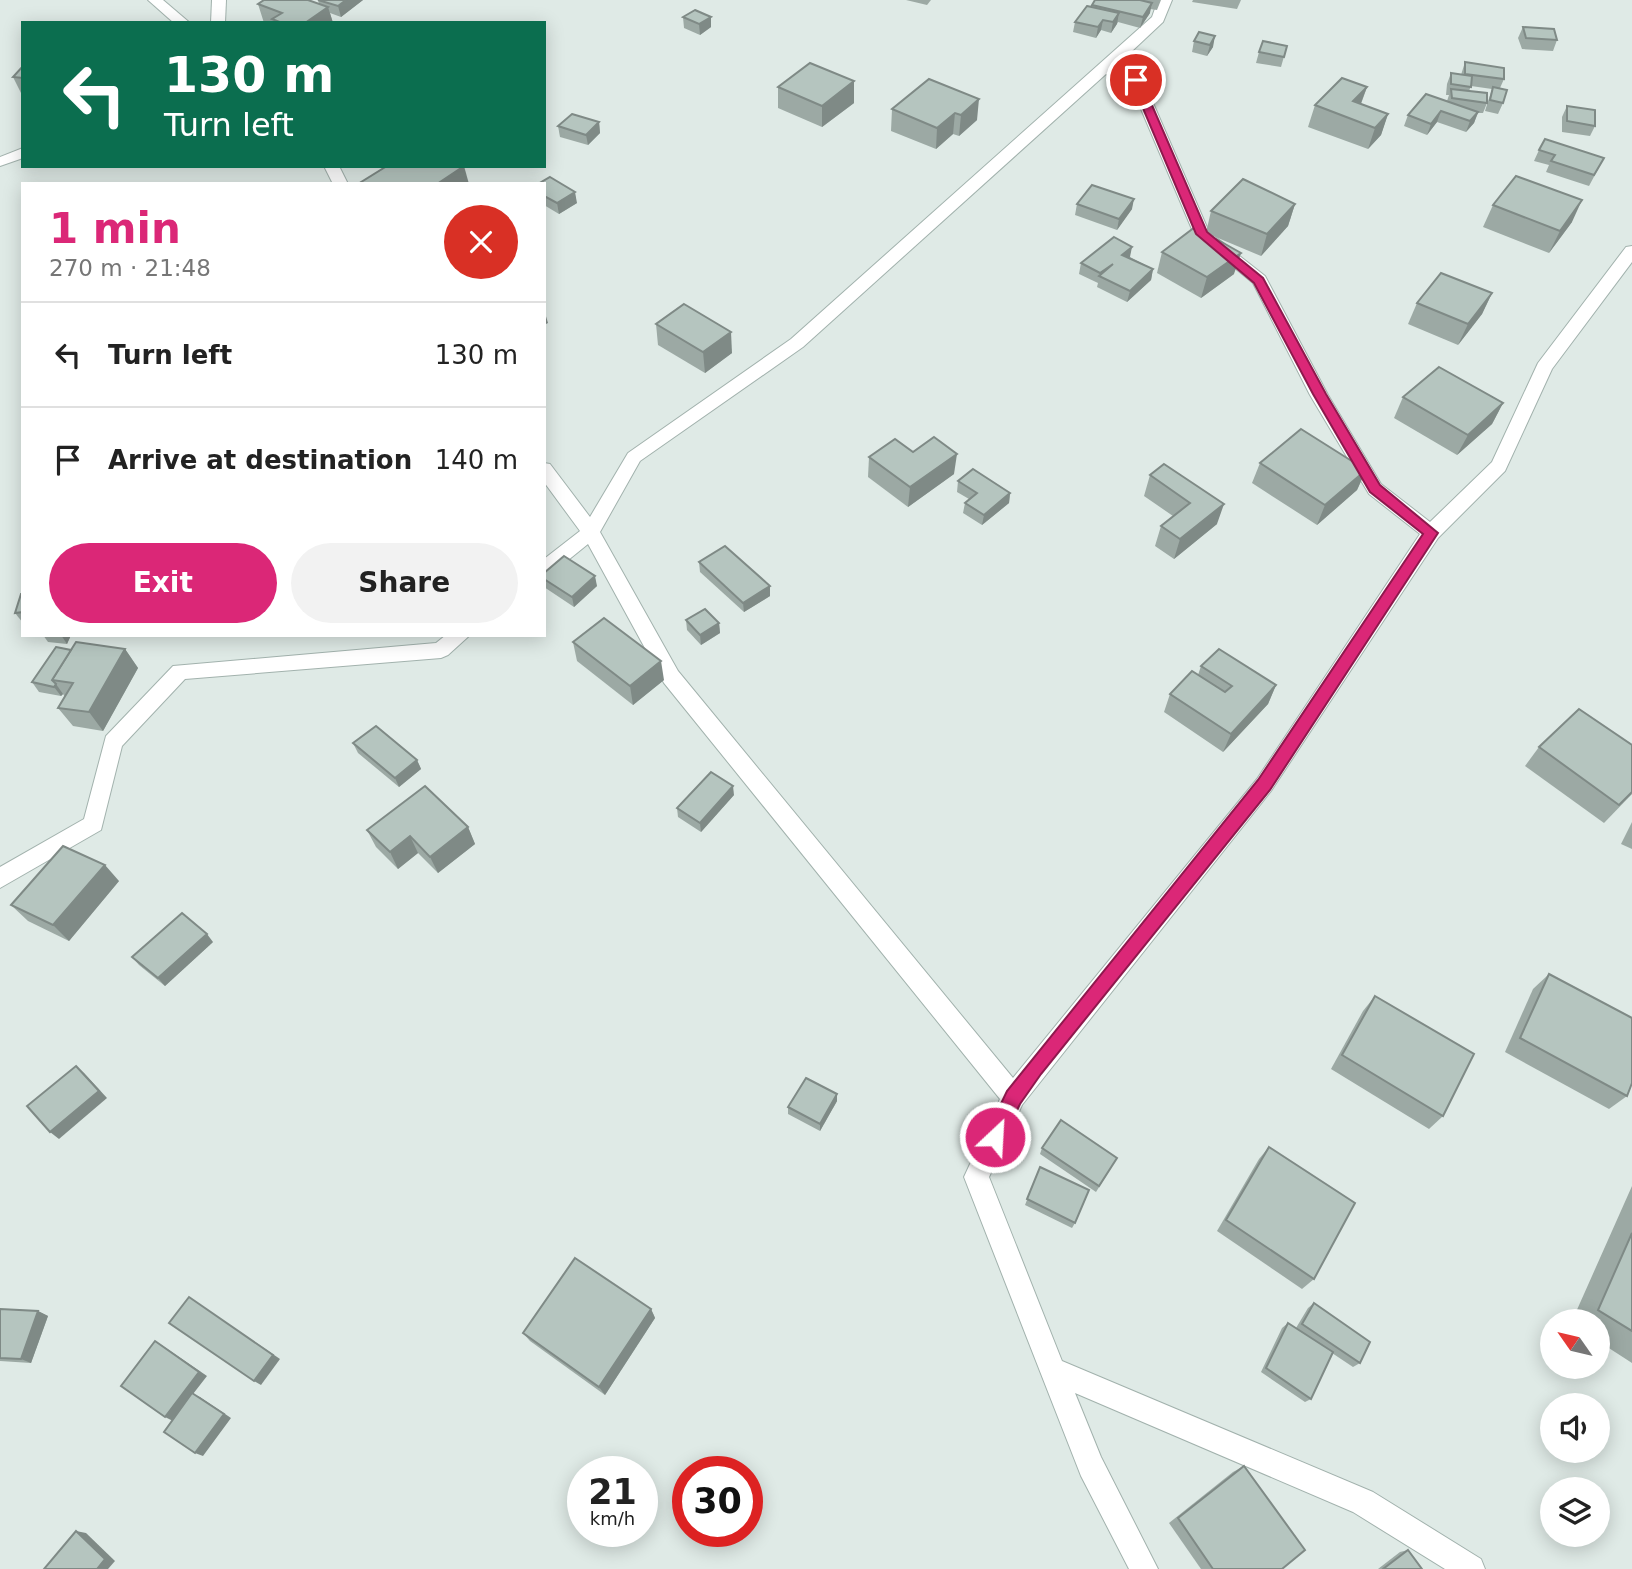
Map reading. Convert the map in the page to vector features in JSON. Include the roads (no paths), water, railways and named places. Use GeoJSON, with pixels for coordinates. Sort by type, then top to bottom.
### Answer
{"type":"FeatureCollection","features":[{"type":"Feature","properties":{"kind":"street"},"geometry":{"type":"LineString","coordinates":[[155,0],[181,21]]}},
{"type":"Feature","properties":{"kind":"street"},"geometry":{"type":"LineString","coordinates":[[218,21],[219,0]]}},
{"type":"Feature","properties":{"kind":"street"},"geometry":{"type":"LineString","coordinates":[[546,567],[591,532],[634,457],[797,343],[1104,69],[1157,19],[1165,0]]}},
{"type":"Feature","properties":{"kind":"street"},"geometry":{"type":"LineString","coordinates":[[1104,69],[1136,80],[1202,234],[1259,281],[1319,394],[1375,489],[1431,533]]}},
{"type":"Feature","properties":{"kind":"street"},"geometry":{"type":"LineString","coordinates":[[0,162],[21,153]]}},
{"type":"Feature","properties":{"kind":"street"},"geometry":{"type":"LineString","coordinates":[[1143,1569],[1091,1466],[976,1177],[1013,1097],[1264,785],[1431,533],[1499,466],[1544,367],[1632,251]]}},
{"type":"Feature","properties":{"kind":"street"},"geometry":{"type":"LineString","coordinates":[[546,472],[591,532],[671,677],[1013,1097]]}},
{"type":"Feature","properties":{"kind":"street"},"geometry":{"type":"LineString","coordinates":[[0,878],[93,824],[113,742],[180,672],[441,650],[457,637]]}},
{"type":"Feature","properties":{"kind":"street"},"geometry":{"type":"LineString","coordinates":[[1053,1370],[1363,1502],[1471,1569]]}}]}
